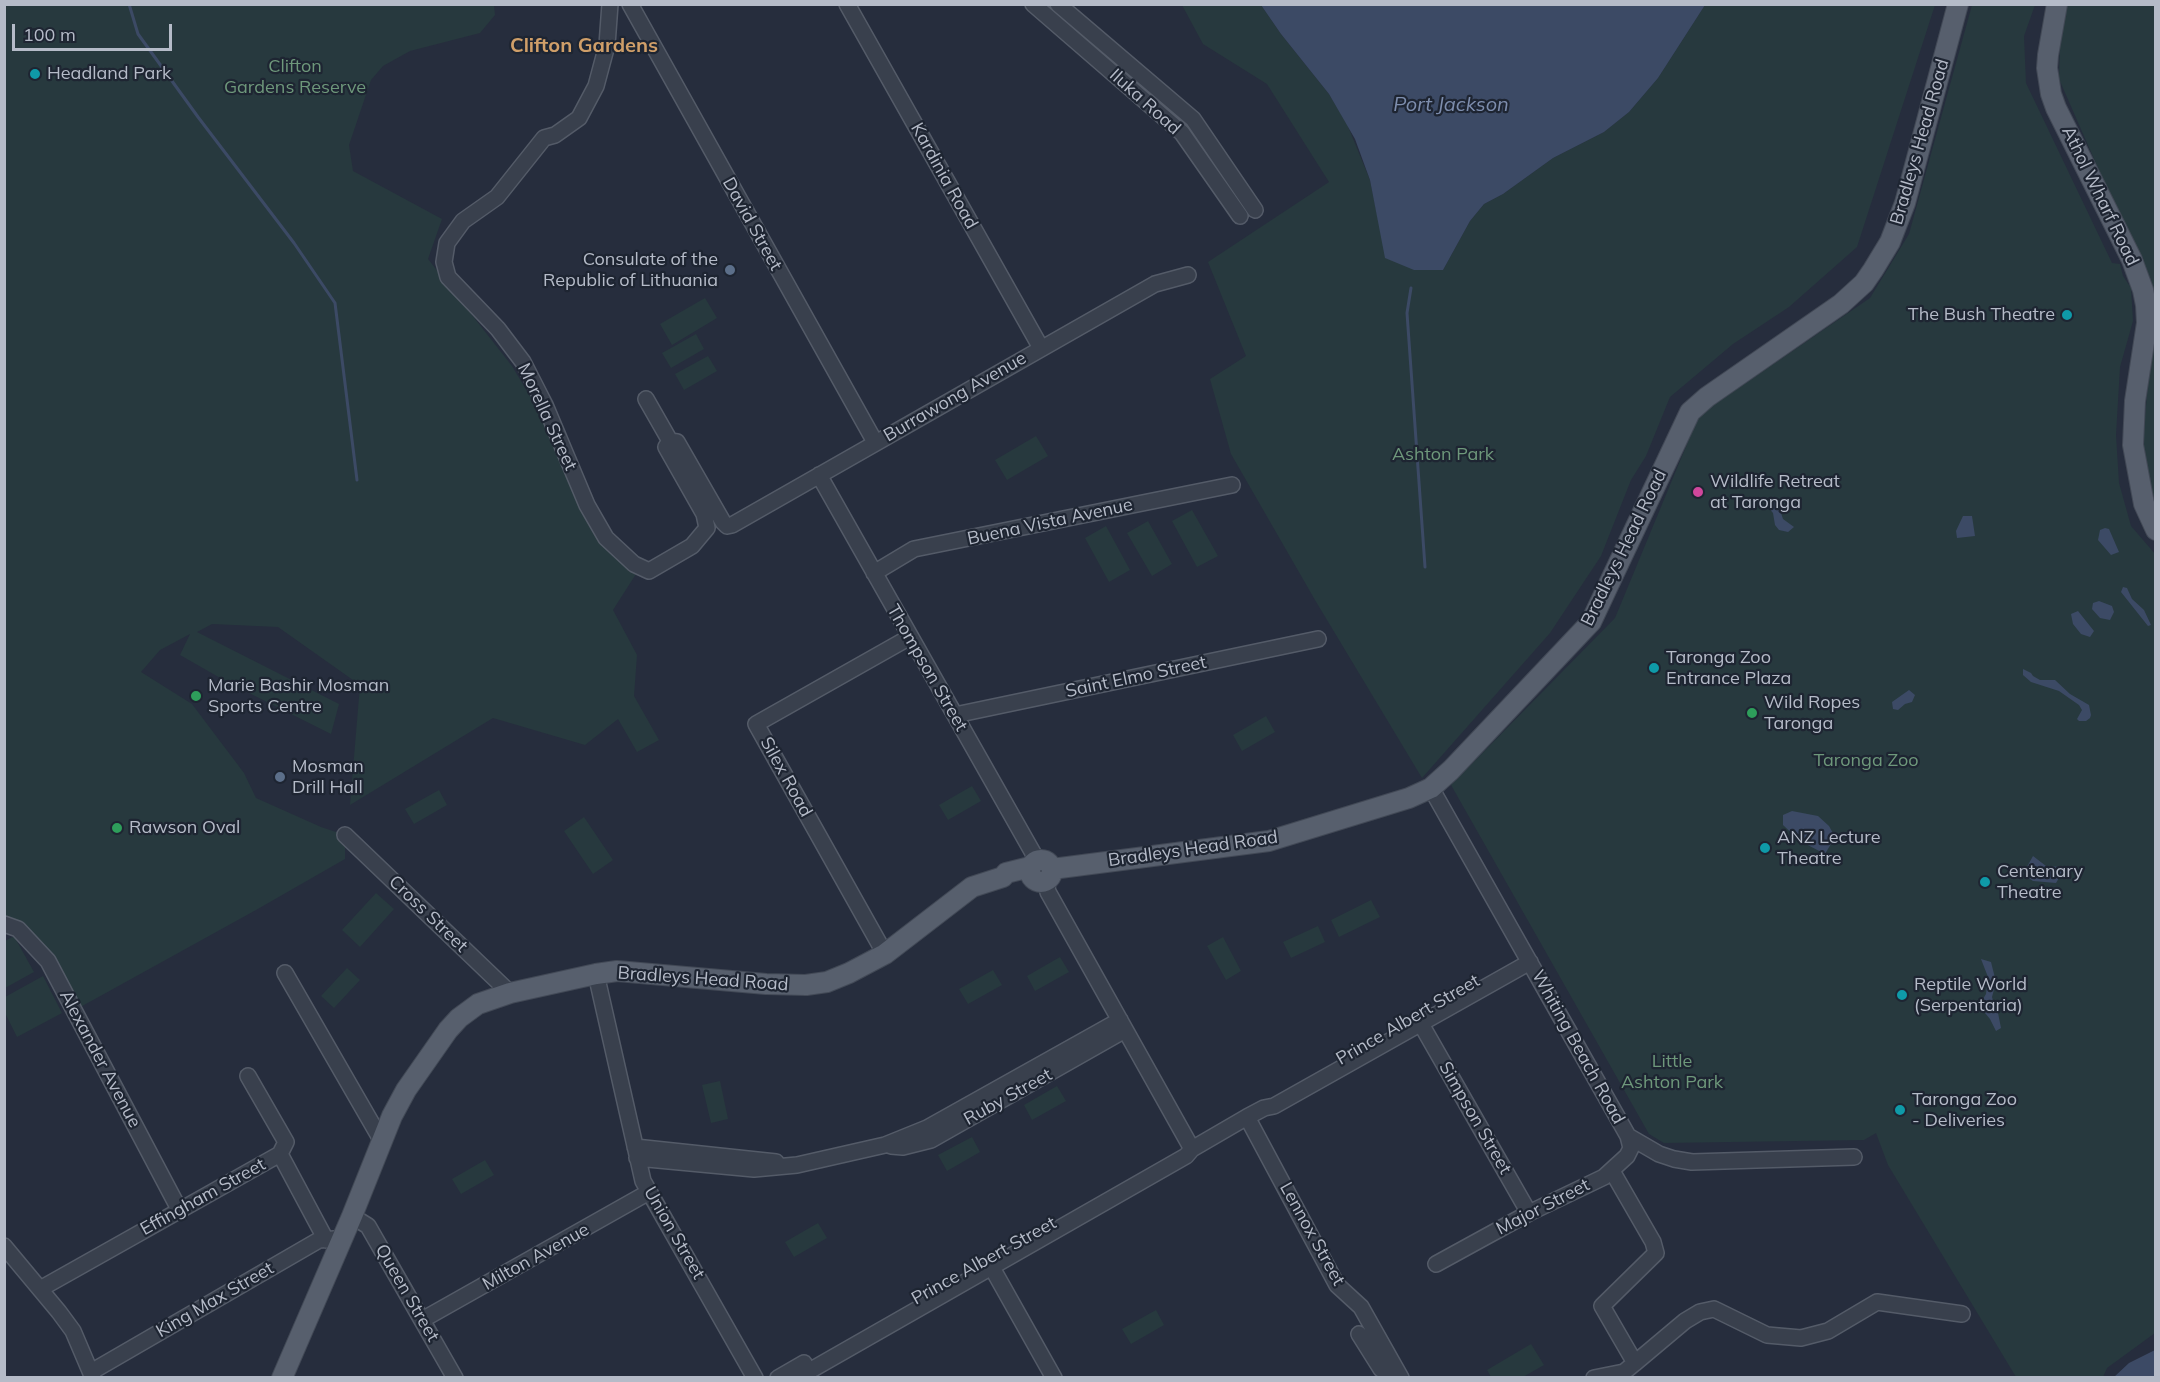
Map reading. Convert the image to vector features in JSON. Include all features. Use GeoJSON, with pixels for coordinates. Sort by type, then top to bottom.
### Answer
{"type":"FeatureCollection","features":[{"type":"Feature","properties":{"kind":"main road","name":"Bradleys Head Road"},"geometry":{"type":"LineString","coordinates":[[282,1377],[334,1239],[352,1216],[392,1116],[406,1090],[453,1024],[478,1004],[510,993],[596,974],[630,971],[766,984],[806,985],[827,982],[849,974],[885,954],[972,887],[1003,877],[1008,879],[1039,871],[1259,843],[1409,798],[1431,788],[1451,770],[1591,622],[1690,412],[1707,397],[1841,304],[1864,283],[1874,270],[1890,242],[1905,203],[1958,4]]}},
{"type":"Feature","properties":{"kind":"main road","name":"Athol Wharf Road"},"geometry":{"type":"LineString","coordinates":[[2057,4],[2047,68],[2052,94],[2059,114],[2132,260],[2146,305],[2147,323],[2135,401],[2133,445],[2144,504],[2156,530]]}},
{"type":"Feature","properties":{"kind":"street","name":"Morella Street"},"geometry":{"type":"LineString","coordinates":[[610,4],[607,45],[596,86],[579,118],[555,135],[544,138],[497,197],[463,221],[447,243],[444,262],[448,277],[498,329],[523,362],[545,405],[587,505],[606,538],[634,564],[649,571],[692,546],[707,528],[704,514],[666,447],[670,441]]}},
{"type":"Feature","properties":{"kind":"street","name":"David Street"},"geometry":{"type":"LineString","coordinates":[[630,4],[875,442]]}},
{"type":"Feature","properties":{"kind":"street","name":"Kardinia Road"},"geometry":{"type":"LineString","coordinates":[[848,4],[1041,348]]}},
{"type":"Feature","properties":{"kind":"street","name":"Iluka Road"},"geometry":{"type":"LineString","coordinates":[[1033,4],[1182,134],[1240,216]]}},
{"type":"Feature","properties":{"kind":"street","name":"Iluka Road"},"geometry":{"type":"LineString","coordinates":[[1058,4],[1193,119],[1256,210]]}},
{"type":"Feature","properties":{"kind":"street","name":"Burrawong Avenue"},"geometry":{"type":"LineString","coordinates":[[670,441],[677,442],[723,522],[727,526],[732,525],[1155,284],[1188,275]]}},
{"type":"Feature","properties":{"kind":"street"},"geometry":{"type":"LineString","coordinates":[[646,399],[670,441]]}},
{"type":"Feature","properties":{"kind":"street","name":"Thompson Street"},"geometry":{"type":"LineString","coordinates":[[819,475],[955,715],[1039,871],[1048,892],[1192,1149]]}},
{"type":"Feature","properties":{"kind":"street","name":"Buena Vista Avenue"},"geometry":{"type":"LineString","coordinates":[[874,573],[914,549],[1232,484]]}},
{"type":"Feature","properties":{"kind":"street","name":"Silex Road"},"geometry":{"type":"LineString","coordinates":[[885,954],[756,724],[910,637]]}},
{"type":"Feature","properties":{"kind":"street","name":"Saint Elmo Street"},"geometry":{"type":"LineString","coordinates":[[955,715],[1318,639]]}},
{"type":"Feature","properties":{"kind":"street","name":"Whiting Beach Road"},"geometry":{"type":"LineString","coordinates":[[1431,788],[1628,1136],[1659,1154],[1674,1160],[1692,1162],[1854,1157]]}},
{"type":"Feature","properties":{"kind":"street","name":"Cross Street"},"geometry":{"type":"LineString","coordinates":[[345,835],[510,993]]}},
{"type":"Feature","properties":{"kind":"street","name":"Alexander Avenue"},"geometry":{"type":"LineString","coordinates":[[4,924],[18,929],[48,961],[180,1209]]}},
{"type":"Feature","properties":{"kind":"street","name":"Prince Albert Street"},"geometry":{"type":"LineString","coordinates":[[797,1377],[1186,1156],[1192,1149],[1247,1117],[1264,1108],[1274,1106],[1421,1024],[1527,958]]}},
{"type":"Feature","properties":{"kind":"street","name":"Prince Albert Street"},"geometry":{"type":"LineString","coordinates":[[1264,1108],[1271,1099],[1527,958]]}},
{"type":"Feature","properties":{"kind":"street"},"geometry":{"type":"LineString","coordinates":[[285,973],[383,1143]]}},
{"type":"Feature","properties":{"kind":"street","name":"Union Street"},"geometry":{"type":"LineString","coordinates":[[596,974],[643,1180],[755,1377]]}},
{"type":"Feature","properties":{"kind":"street","name":"Simpson Street"},"geometry":{"type":"LineString","coordinates":[[1421,1024],[1529,1213]]}},
{"type":"Feature","properties":{"kind":"street","name":"Ruby Street"},"geometry":{"type":"LineString","coordinates":[[636,1152],[757,1158],[797,1165],[885,1145],[903,1148],[931,1140],[1123,1025]]}},
{"type":"Feature","properties":{"kind":"street"},"geometry":{"type":"LineString","coordinates":[[248,1076],[286,1142],[280,1154]]}},
{"type":"Feature","properties":{"kind":"street","name":"Lennox Street"},"geometry":{"type":"LineString","coordinates":[[1247,1117],[1337,1285],[1361,1308],[1401,1377]]}},
{"type":"Feature","properties":{"kind":"street","name":"Major Street"},"geometry":{"type":"LineString","coordinates":[[1437,1264],[1529,1213],[1604,1177],[1627,1156],[1631,1148],[1628,1136]]}},
{"type":"Feature","properties":{"kind":"street","name":"Prince Albert Street"},"geometry":{"type":"LineString","coordinates":[[778,1377],[1181,1150],[1192,1149]]}},
{"type":"Feature","properties":{"kind":"street","name":"Effingham Street"},"geometry":{"type":"LineString","coordinates":[[40,1289],[280,1154],[334,1239]]}},
{"type":"Feature","properties":{"kind":"street"},"geometry":{"type":"LineString","coordinates":[[1612,1171],[1653,1242],[1656,1253],[1602,1306],[1635,1363]]}},
{"type":"Feature","properties":{"kind":"street","name":"Milton Avenue"},"geometry":{"type":"LineString","coordinates":[[422,1320],[649,1192]]}},
{"type":"Feature","properties":{"kind":"street","name":"Queen Street"},"geometry":{"type":"LineString","coordinates":[[352,1216],[368,1226],[455,1377]]}},
{"type":"Feature","properties":{"kind":"street","name":"King Max Street"},"geometry":{"type":"LineString","coordinates":[[92,1375],[319,1240],[334,1239]]}},
{"type":"Feature","properties":{"kind":"street"},"geometry":{"type":"LineString","coordinates":[[4,1246],[73,1331],[92,1375]]}},
{"type":"Feature","properties":{"kind":"street"},"geometry":{"type":"LineString","coordinates":[[992,1266],[1054,1377]]}},
{"type":"Feature","properties":{"kind":"street"},"geometry":{"type":"LineString","coordinates":[[1594,1377],[1624,1372],[1685,1321],[1700,1312],[1714,1310],[1767,1335],[1801,1338],[1828,1331],[1876,1302],[1962,1314]]}},
{"type":"Feature","properties":{"kind":"street"},"geometry":{"type":"LineString","coordinates":[[1359,1334],[1381,1368],[1396,1377]]}},
{"type":"Feature","properties":{"kind":"green space","name":"Clifton Gardens Reserve"},"geometry":{"type":"Polygon","coordinates":[[[4,5],[494,5],[495,15],[480,33],[410,51],[383,66],[371,80],[349,145],[353,171],[442,219],[428,259],[512,366],[636,574],[613,610],[637,655],[634,696],[659,740],[637,752],[618,719],[585,745],[493,718],[350,805],[360,685],[278,627],[212,624],[197,632],[339,704],[331,734],[229,683],[180,655],[190,634],[160,650],[141,672],[192,704],[244,773],[256,798],[321,827],[345,835],[345,859],[75,1010],[48,961],[5,924],[4,5]]]}},
{"type":"Feature","properties":{"kind":"green space","name":"Ashton Park"},"geometry":{"type":"Polygon","coordinates":[[[1182,5],[1261,5],[1329,94],[1347,124],[1370,180],[1381,233],[1443,270],[1470,221],[1484,204],[1503,194],[1553,158],[1604,132],[1629,112],[1658,78],[1705,5],[1935,5],[1857,247],[1789,307],[1733,344],[1670,397],[1646,456],[1631,480],[1601,556],[1550,633],[1422,778],[1231,454],[1210,379],[1246,356],[1208,262],[1329,182],[1267,84],[1203,44],[1182,5]]]}},
{"type":"Feature","properties":{"kind":"green space","name":"Taronga Zoo"},"geometry":{"type":"Polygon","coordinates":[[[1972,5],[2035,5],[2024,36],[2026,83],[2112,263],[2120,264],[2123,276],[2131,288],[2133,321],[2120,367],[2116,435],[2119,483],[2131,526],[2156,555],[2155,1333],[2107,1368],[2103,1377],[2016,1377],[1888,1165],[1876,1133],[1864,1140],[1664,1143],[1649,1134],[1451,785],[1615,618],[1699,415],[1870,298],[1909,234],[1972,5]]]}},
{"type":"Feature","properties":{"kind":"green space"},"geometry":{"type":"Polygon","coordinates":[[[2066,5],[2155,5],[2155,298],[2059,79],[2060,43],[2066,5]]]}},
{"type":"Feature","properties":{"kind":"green space"},"geometry":{"type":"Polygon","coordinates":[[[705,298],[717,318],[672,345],[660,324],[705,298]]]}},
{"type":"Feature","properties":{"kind":"green space"},"geometry":{"type":"Polygon","coordinates":[[[2155,305],[2155,500],[2141,462],[2155,305]]]}},
{"type":"Feature","properties":{"kind":"green space"},"geometry":{"type":"Polygon","coordinates":[[[696,334],[704,349],[671,368],[662,353],[696,334]]]}},
{"type":"Feature","properties":{"kind":"green space"},"geometry":{"type":"Polygon","coordinates":[[[708,356],[717,371],[684,390],[675,374],[708,356]]]}},
{"type":"Feature","properties":{"kind":"green space"},"geometry":{"type":"Polygon","coordinates":[[[1036,436],[1048,456],[1007,480],[995,460],[1036,436]]]}},
{"type":"Feature","properties":{"kind":"green space"},"geometry":{"type":"Polygon","coordinates":[[[1192,510],[1218,556],[1197,567],[1172,521],[1192,510]]]}},
{"type":"Feature","properties":{"kind":"green space"},"geometry":{"type":"Polygon","coordinates":[[[1148,521],[1172,564],[1152,576],[1127,533],[1148,521]]]}},
{"type":"Feature","properties":{"kind":"green space"},"geometry":{"type":"Polygon","coordinates":[[[1106,526],[1130,570],[1109,582],[1085,538],[1106,526]]]}},
{"type":"Feature","properties":{"kind":"green space"},"geometry":{"type":"Polygon","coordinates":[[[1266,716],[1275,732],[1242,751],[1233,735],[1266,716]]]}},
{"type":"Feature","properties":{"kind":"green space"},"geometry":{"type":"Polygon","coordinates":[[[972,786],[981,801],[948,820],[939,805],[972,786]]]}},
{"type":"Feature","properties":{"kind":"green space"},"geometry":{"type":"Polygon","coordinates":[[[439,790],[447,805],[414,824],[405,809],[439,790]]]}},
{"type":"Feature","properties":{"kind":"green space"},"geometry":{"type":"Polygon","coordinates":[[[584,817],[613,860],[593,874],[564,831],[584,817]]]}},
{"type":"Feature","properties":{"kind":"green space"},"geometry":{"type":"Polygon","coordinates":[[[376,893],[394,909],[360,947],[342,930],[376,893]]]}},
{"type":"Feature","properties":{"kind":"green space"},"geometry":{"type":"Polygon","coordinates":[[[1371,900],[1380,917],[1339,937],[1331,920],[1371,900]]]}},
{"type":"Feature","properties":{"kind":"green space"},"geometry":{"type":"Polygon","coordinates":[[[1318,926],[1325,942],[1291,958],[1283,942],[1318,926]]]}},
{"type":"Feature","properties":{"kind":"green space"},"geometry":{"type":"Polygon","coordinates":[[[14,936],[34,972],[5,988],[5,941],[14,936]]]}},
{"type":"Feature","properties":{"kind":"green space"},"geometry":{"type":"Polygon","coordinates":[[[1223,937],[1241,971],[1226,980],[1207,946],[1223,937]]]}},
{"type":"Feature","properties":{"kind":"green space"},"geometry":{"type":"Polygon","coordinates":[[[1060,957],[1069,972],[1035,991],[1027,976],[1060,957]]]}},
{"type":"Feature","properties":{"kind":"green space"},"geometry":{"type":"Polygon","coordinates":[[[347,968],[360,980],[334,1008],[321,996],[347,968]]]}},
{"type":"Feature","properties":{"kind":"green space"},"geometry":{"type":"Polygon","coordinates":[[[993,970],[1002,985],[968,1004],[959,989],[993,970]]]}},
{"type":"Feature","properties":{"kind":"green space"},"geometry":{"type":"Polygon","coordinates":[[[43,976],[62,1013],[17,1037],[5,1013],[5,997],[43,976]]]}},
{"type":"Feature","properties":{"kind":"green space"},"geometry":{"type":"Polygon","coordinates":[[[720,1081],[728,1119],[711,1123],[702,1085],[720,1081]]]}},
{"type":"Feature","properties":{"kind":"green space"},"geometry":{"type":"Polygon","coordinates":[[[1057,1086],[1066,1101],[1032,1120],[1024,1105],[1057,1086]]]}},
{"type":"Feature","properties":{"kind":"green space"},"geometry":{"type":"Polygon","coordinates":[[[972,1137],[980,1152],[947,1171],[938,1155],[972,1137]]]}},
{"type":"Feature","properties":{"kind":"green space"},"geometry":{"type":"Polygon","coordinates":[[[485,1160],[494,1175],[461,1194],[452,1179],[485,1160]]]}},
{"type":"Feature","properties":{"kind":"green space"},"geometry":{"type":"Polygon","coordinates":[[[818,1223],[827,1238],[794,1257],[785,1242],[818,1223]]]}},
{"type":"Feature","properties":{"kind":"green space"},"geometry":{"type":"Polygon","coordinates":[[[1156,1310],[1164,1325],[1131,1344],[1122,1329],[1156,1310]]]}},
{"type":"Feature","properties":{"kind":"green space"},"geometry":{"type":"Polygon","coordinates":[[[1531,1344],[1544,1365],[1523,1377],[1491,1377],[1487,1370],[1531,1344]]]}},
{"type":"Feature","properties":{"kind":"water","name":"Port Jackson"},"geometry":{"type":"Polygon","coordinates":[[[1261,5],[1705,5],[1658,78],[1629,112],[1604,132],[1553,158],[1503,194],[1484,204],[1470,221],[1443,270],[1414,270],[1385,258],[1370,180],[1355,139],[1329,94],[1261,5]]]}},
{"type":"Feature","properties":{"kind":"water"},"geometry":{"type":"Polygon","coordinates":[[[1774,501],[1783,519],[1794,527],[1788,532],[1779,530],[1775,525],[1773,513],[1768,507],[1774,501]]]}},
{"type":"Feature","properties":{"kind":"water"},"geometry":{"type":"Polygon","coordinates":[[[1963,516],[1972,516],[1975,536],[1957,538],[1956,531],[1963,516]]]}},
{"type":"Feature","properties":{"kind":"water"},"geometry":{"type":"Polygon","coordinates":[[[2109,529],[2119,552],[2111,555],[2098,540],[2100,530],[2109,529]]]}},
{"type":"Feature","properties":{"kind":"water"},"geometry":{"type":"Polygon","coordinates":[[[2123,587],[2127,588],[2132,599],[2144,610],[2151,625],[2148,626],[2121,592],[2123,587]]]}},
{"type":"Feature","properties":{"kind":"water"},"geometry":{"type":"Polygon","coordinates":[[[2099,601],[2112,606],[2114,612],[2110,620],[2100,618],[2092,609],[2093,603],[2099,601]]]}},
{"type":"Feature","properties":{"kind":"water"},"geometry":{"type":"Polygon","coordinates":[[[2078,611],[2094,631],[2090,637],[2081,634],[2073,624],[2071,614],[2078,611]]]}},
{"type":"Feature","properties":{"kind":"water"},"geometry":{"type":"Polygon","coordinates":[[[2023,669],[2040,680],[2055,680],[2070,694],[2089,705],[2090,718],[2086,721],[2079,721],[2077,719],[2082,710],[2079,705],[2059,691],[2031,682],[2023,675],[2023,669]]]}},
{"type":"Feature","properties":{"kind":"water"},"geometry":{"type":"Polygon","coordinates":[[[1909,690],[1915,695],[1912,702],[1898,710],[1893,709],[1892,702],[1909,690]]]}},
{"type":"Feature","properties":{"kind":"water"},"geometry":{"type":"Polygon","coordinates":[[[1792,811],[1818,816],[1829,826],[1835,837],[1825,854],[1800,841],[1783,825],[1783,815],[1792,811]]]}},
{"type":"Feature","properties":{"kind":"water"},"geometry":{"type":"Polygon","coordinates":[[[2033,856],[2046,866],[2062,867],[2063,871],[2056,883],[2033,881],[2023,874],[2033,856]]]}},
{"type":"Feature","properties":{"kind":"water"},"geometry":{"type":"Polygon","coordinates":[[[1981,959],[1991,962],[1996,982],[1992,997],[2001,1028],[1996,1031],[1983,1007],[1988,977],[1981,959]]]}},
{"type":"Feature","properties":{"kind":"water"},"geometry":{"type":"Polygon","coordinates":[[[2155,1350],[2155,1377],[2114,1377],[2129,1363],[2155,1350]]]}},
{"type":"Feature","properties":{"kind":"waterway"},"geometry":{"type":"LineString","coordinates":[[129,4],[138,34],[294,243],[335,303],[357,480]]}},
{"type":"Feature","properties":{"kind":"waterway"},"geometry":{"type":"LineString","coordinates":[[1411,288],[1407,313],[1425,567]]}},
{"type":"Feature","properties":{"kind":"place","name":"Headland Park"},"geometry":{"type":"Point","coordinates":[35,74]}},
{"type":"Feature","properties":{"kind":"place","name":"Consulate of the Republic of Lithuania"},"geometry":{"type":"Point","coordinates":[730,270]}},
{"type":"Feature","properties":{"kind":"place","name":"The Bush Theatre"},"geometry":{"type":"Point","coordinates":[2067,315]}},
{"type":"Feature","properties":{"kind":"place","name":"Wildlife Retreat at Taronga"},"geometry":{"type":"Point","coordinates":[1698,492]}},
{"type":"Feature","properties":{"kind":"place","name":"Taronga Zoo Entrance Plaza"},"geometry":{"type":"Point","coordinates":[1654,668]}},
{"type":"Feature","properties":{"kind":"place","name":"Marie Bashir Mosman Sports Centre"},"geometry":{"type":"Point","coordinates":[196,696]}},
{"type":"Feature","properties":{"kind":"place","name":"Wild Ropes Taronga"},"geometry":{"type":"Point","coordinates":[1752,713]}},
{"type":"Feature","properties":{"kind":"place","name":"Mosman Drill Hall"},"geometry":{"type":"Point","coordinates":[280,777]}},
{"type":"Feature","properties":{"kind":"place","name":"Rawson Oval"},"geometry":{"type":"Point","coordinates":[117,828]}},
{"type":"Feature","properties":{"kind":"place","name":"ANZ Lecture Theatre"},"geometry":{"type":"Point","coordinates":[1765,848]}},
{"type":"Feature","properties":{"kind":"place","name":"Centenary Theatre"},"geometry":{"type":"Point","coordinates":[1985,882]}},
{"type":"Feature","properties":{"kind":"place","name":"Reptile World (Serpentaria)"},"geometry":{"type":"Point","coordinates":[1902,995]}},
{"type":"Feature","properties":{"kind":"place","name":"Taronga Zoo - Deliveries"},"geometry":{"type":"Point","coordinates":[1900,1110]}},
{"type":"Feature","properties":{"kind":"district","name":"Clifton Gardens"},"geometry":{"type":"Point","coordinates":[584,46]}},
{"type":"Feature","properties":{"kind":"park label","name":"Little Ashton Park"},"geometry":{"type":"Point","coordinates":[1672,1072]}}]}
